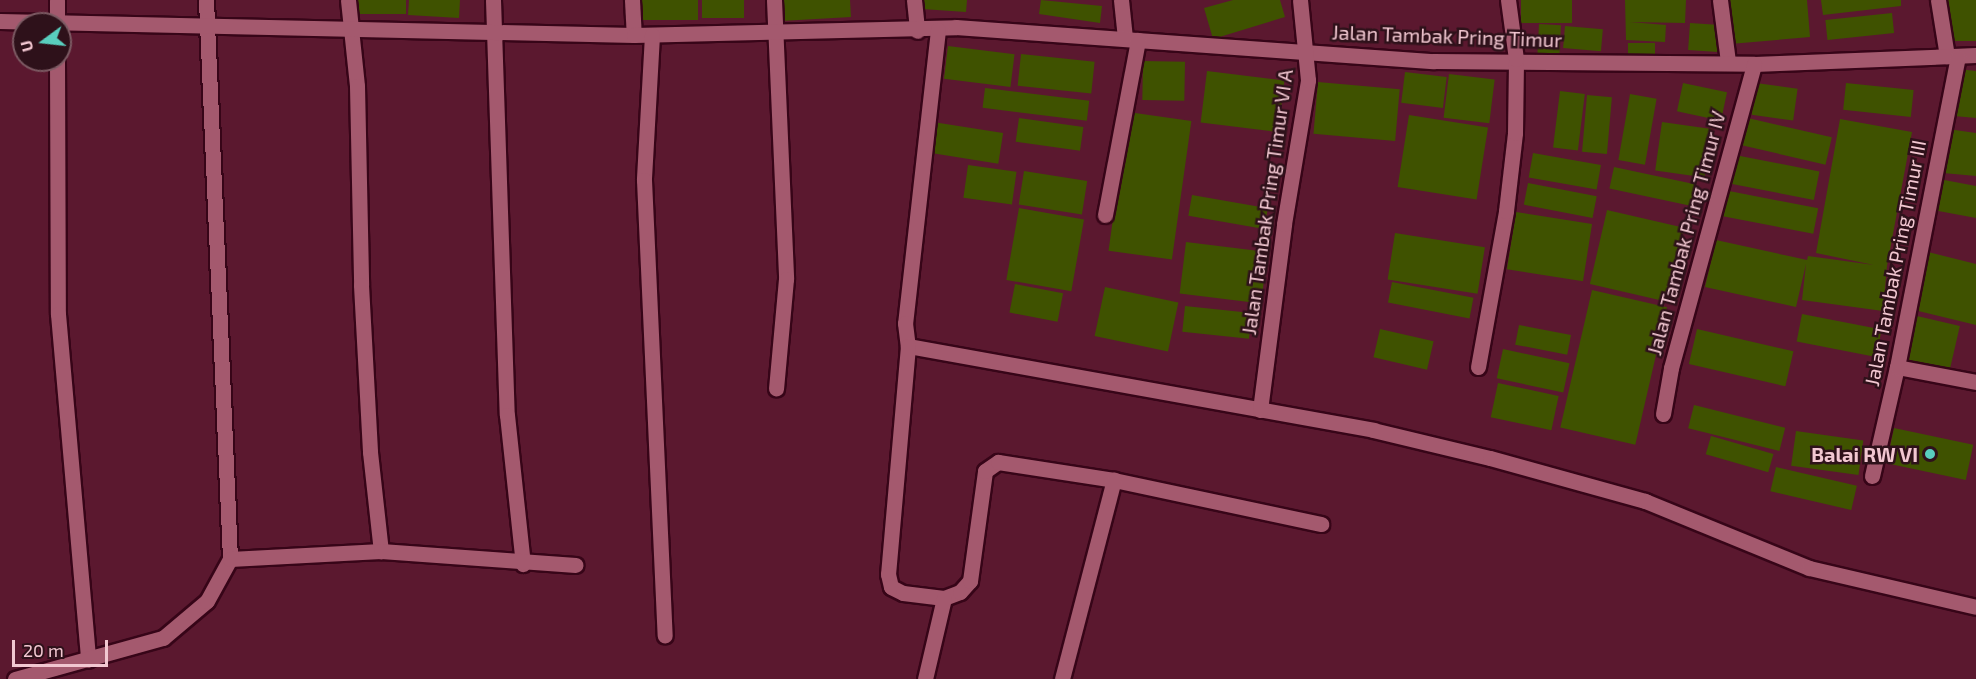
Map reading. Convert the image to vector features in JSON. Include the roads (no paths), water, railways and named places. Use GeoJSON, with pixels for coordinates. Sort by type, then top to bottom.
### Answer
{"type":"FeatureCollection","features":[{"type":"Feature","properties":{"kind":"street"},"geometry":{"type":"LineString","coordinates":[[15,679],[163,638],[207,601],[230,559],[206,0]]}},
{"type":"Feature","properties":{"kind":"street"},"geometry":{"type":"LineString","coordinates":[[348,0],[348,26],[357,87],[361,285],[381,551]]}},
{"type":"Feature","properties":{"kind":"street"},"geometry":{"type":"LineString","coordinates":[[493,0],[507,415],[523,564]]}},
{"type":"Feature","properties":{"kind":"street"},"geometry":{"type":"LineString","coordinates":[[632,0],[634,35]]}},
{"type":"Feature","properties":{"kind":"street"},"geometry":{"type":"LineString","coordinates":[[774,0],[786,279],[776,389]]}},
{"type":"Feature","properties":{"kind":"street"},"geometry":{"type":"LineString","coordinates":[[914,0],[917,31]]}},
{"type":"Feature","properties":{"kind":"street"},"geometry":{"type":"LineString","coordinates":[[1105,215],[1131,39],[1121,0]]}},
{"type":"Feature","properties":{"kind":"street","name":"Jalan Tambak Pring Timur VI A"},"geometry":{"type":"LineString","coordinates":[[1260,410],[1284,224],[1304,118],[1307,52],[1300,0]]}},
{"type":"Feature","properties":{"kind":"street"},"geometry":{"type":"LineString","coordinates":[[1478,367],[1506,212],[1515,133],[1516,59],[1508,0]]}},
{"type":"Feature","properties":{"kind":"street"},"geometry":{"type":"LineString","coordinates":[[1720,0],[1728,62]]}},
{"type":"Feature","properties":{"kind":"street","name":"Jalan Tambak Pring Timur III"},"geometry":{"type":"LineString","coordinates":[[1872,476],[1898,367],[1952,56],[1938,0]]}},
{"type":"Feature","properties":{"kind":"street","name":"Jalan Tambak Pring Timur"},"geometry":{"type":"LineString","coordinates":[[72,24],[348,26],[634,35],[917,31],[956,27],[1433,61],[1516,59],[1754,64],[1976,55]]}},
{"type":"Feature","properties":{"kind":"street"},"geometry":{"type":"LineString","coordinates":[[938,30],[905,323],[908,346],[888,574],[891,587],[903,593],[944,598],[960,592],[970,581],[985,471],[990,465],[998,462],[1114,480],[1321,524]]}},
{"type":"Feature","properties":{"kind":"street"},"geometry":{"type":"LineString","coordinates":[[652,35],[644,180],[665,636]]}},
{"type":"Feature","properties":{"kind":"street","name":"Jalan Tambak Pring Timur IV"},"geometry":{"type":"LineString","coordinates":[[1663,414],[1671,368],[1754,64]]}},
{"type":"Feature","properties":{"kind":"street"},"geometry":{"type":"LineString","coordinates":[[57,72],[58,314],[88,660]]}},
{"type":"Feature","properties":{"kind":"street"},"geometry":{"type":"LineString","coordinates":[[908,346],[1373,430],[1599,486],[1645,501],[1809,568],[1976,607]]}},
{"type":"Feature","properties":{"kind":"street"},"geometry":{"type":"LineString","coordinates":[[1898,367],[1976,382]]}},
{"type":"Feature","properties":{"kind":"street"},"geometry":{"type":"LineString","coordinates":[[1062,679],[1114,480]]}},
{"type":"Feature","properties":{"kind":"street"},"geometry":{"type":"LineString","coordinates":[[230,559],[381,551],[523,564],[575,566]]}},
{"type":"Feature","properties":{"kind":"street"},"geometry":{"type":"LineString","coordinates":[[925,679],[944,598]]}},
{"type":"Feature","properties":{"kind":"place","name":"Balai RW VI"},"geometry":{"type":"Point","coordinates":[1930,454]}}]}
